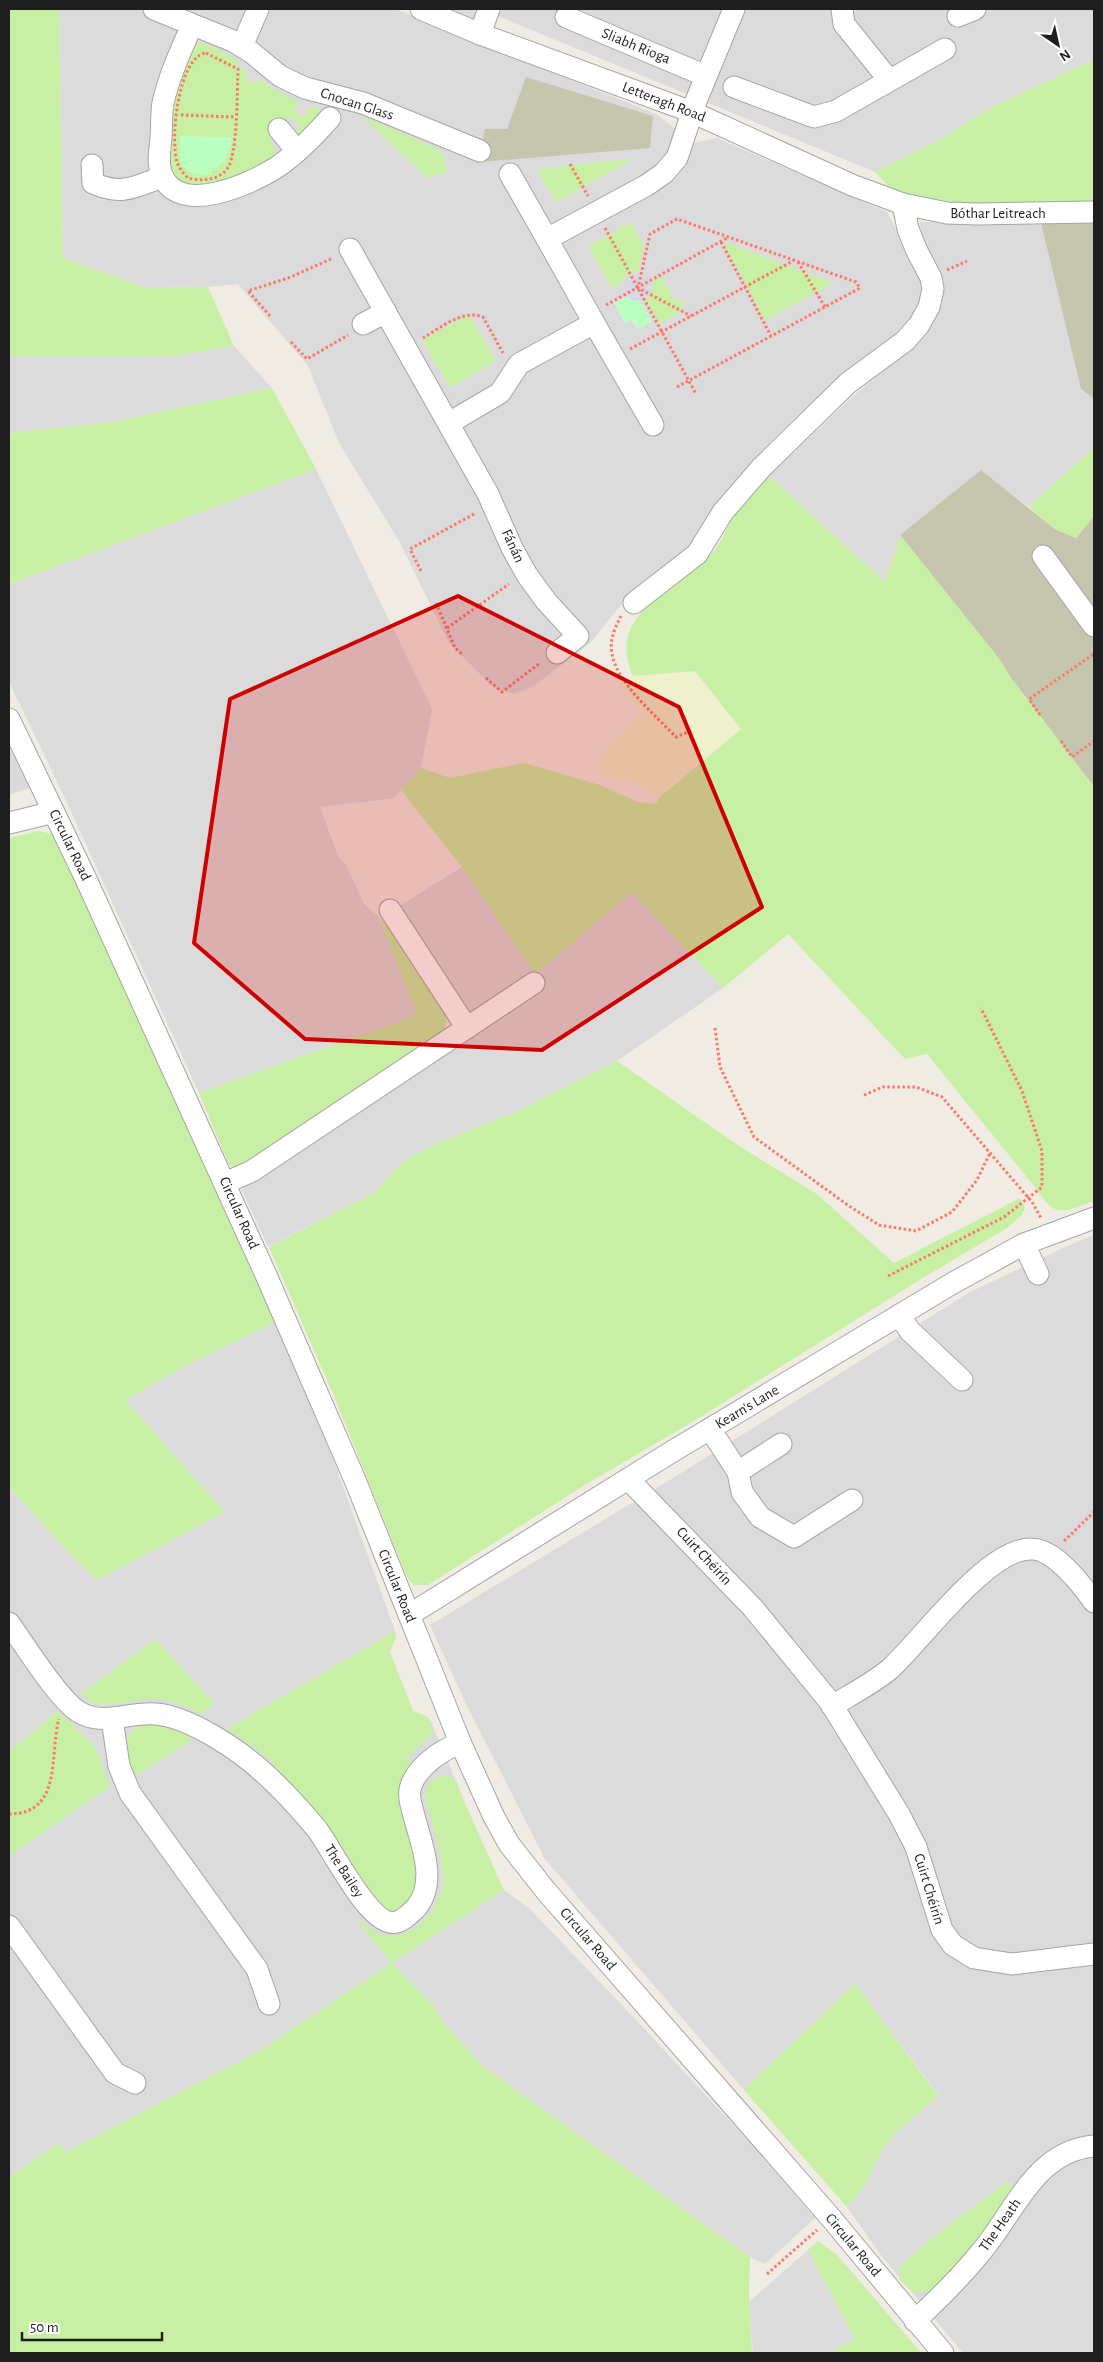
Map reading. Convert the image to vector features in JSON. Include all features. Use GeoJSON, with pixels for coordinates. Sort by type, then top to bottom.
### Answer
{"type":"FeatureCollection","features":[{"type":"Feature","properties":{"kind":"street","name":"Cnocan Glass"},"geometry":{"type":"LineString","coordinates":[[154,9],[242,46],[280,76],[304,88],[363,103],[480,151]]}},
{"type":"Feature","properties":{"kind":"street"},"geometry":{"type":"LineString","coordinates":[[242,46],[258,9]]}},
{"type":"Feature","properties":{"kind":"street","name":"Letteragh Road"},"geometry":{"type":"LineString","coordinates":[[421,9],[480,34],[692,112],[852,185],[903,204]]}},
{"type":"Feature","properties":{"kind":"street"},"geometry":{"type":"LineString","coordinates":[[480,34],[489,9]]}},
{"type":"Feature","properties":{"kind":"street"},"geometry":{"type":"LineString","coordinates":[[547,239],[646,185],[664,173],[677,158],[692,112],[734,9]]}},
{"type":"Feature","properties":{"kind":"street"},"geometry":{"type":"LineString","coordinates":[[842,9],[844,24],[889,80]]}},
{"type":"Feature","properties":{"kind":"street","name":"Sliabh Rioga"},"geometry":{"type":"LineString","coordinates":[[566,17],[706,76]]}},
{"type":"Feature","properties":{"kind":"street"},"geometry":{"type":"LineString","coordinates":[[92,165],[92,183],[108,190],[127,190],[162,177],[158,163],[170,115],[163,105],[174,68],[192,25]]}},
{"type":"Feature","properties":{"kind":"street"},"geometry":{"type":"LineString","coordinates":[[734,87],[814,117],[836,111],[945,49]]}},
{"type":"Feature","properties":{"kind":"street","name":"Cnocan Glass"},"geometry":{"type":"LineString","coordinates":[[162,177],[175,192],[194,197],[216,193],[255,179],[278,167],[297,152],[330,118]]}},
{"type":"Feature","properties":{"kind":"street"},"geometry":{"type":"LineString","coordinates":[[278,128],[297,152]]}},
{"type":"Feature","properties":{"kind":"street"},"geometry":{"type":"LineString","coordinates":[[510,174],[653,425]]}},
{"type":"Feature","properties":{"kind":"street"},"geometry":{"type":"LineString","coordinates":[[634,603],[697,554],[723,512],[761,468],[837,394],[904,341],[919,325],[929,307],[933,289],[931,278],[916,250],[908,229],[903,204]]}},
{"type":"Feature","properties":{"kind":"street","name":"Bóthar Leitreach"},"geometry":{"type":"LineString","coordinates":[[903,204],[947,213],[1094,212]]}},
{"type":"Feature","properties":{"kind":"street","name":"Fánán"},"geometry":{"type":"LineString","coordinates":[[350,248],[449,423],[491,501],[525,572],[546,601],[578,636],[557,653]]}},
{"type":"Feature","properties":{"kind":"street"},"geometry":{"type":"LineString","coordinates":[[363,324],[386,312]]}},
{"type":"Feature","properties":{"kind":"street"},"geometry":{"type":"LineString","coordinates":[[449,423],[500,393],[519,364],[592,319]]}},
{"type":"Feature","properties":{"kind":"street"},"geometry":{"type":"LineString","coordinates":[[1044,556],[1094,626]]}},
{"type":"Feature","properties":{"kind":"street","name":"Circular Road"},"geometry":{"type":"LineString","coordinates":[[9,719],[54,812],[225,1183],[355,1480],[460,1742],[494,1817],[509,1844],[831,2218],[943,2353]]}},
{"type":"Feature","properties":{"kind":"street"},"geometry":{"type":"LineString","coordinates":[[9,823],[54,812]]}},
{"type":"Feature","properties":{"kind":"street"},"geometry":{"type":"LineString","coordinates":[[390,910],[467,1028]]}},
{"type":"Feature","properties":{"kind":"street"},"geometry":{"type":"LineString","coordinates":[[225,1183],[252,1171],[534,983]]}},
{"type":"Feature","properties":{"kind":"street","name":"Kearn's Lane"},"geometry":{"type":"LineString","coordinates":[[409,1616],[628,1479],[899,1315],[1024,1244],[1094,1218]]}},
{"type":"Feature","properties":{"kind":"street"},"geometry":{"type":"LineString","coordinates":[[1024,1244],[1038,1274]]}},
{"type":"Feature","properties":{"kind":"street"},"geometry":{"type":"LineString","coordinates":[[899,1315],[910,1331],[962,1380]]}},
{"type":"Feature","properties":{"kind":"street"},"geometry":{"type":"LineString","coordinates":[[710,1429],[738,1472],[742,1492],[760,1517],[794,1537],[852,1500]]}},
{"type":"Feature","properties":{"kind":"street"},"geometry":{"type":"LineString","coordinates":[[738,1472],[781,1444]]}},
{"type":"Feature","properties":{"kind":"street","name":"Cuirt Chéirín"},"geometry":{"type":"LineString","coordinates":[[628,1479],[752,1608],[832,1706],[916,1847],[942,1930],[953,1945],[974,1958],[1012,1964],[1094,1954]]}},
{"type":"Feature","properties":{"kind":"street"},"geometry":{"type":"LineString","coordinates":[[832,1706],[888,1670],[960,1595],[1005,1556],[1031,1548],[1051,1556],[1073,1576],[1094,1602]]}},
{"type":"Feature","properties":{"kind":"street","name":"The Bailey"},"geometry":{"type":"LineString","coordinates":[[9,1623],[71,1707],[96,1719],[150,1714],[171,1717],[202,1731],[246,1758],[292,1801],[317,1829],[358,1894],[372,1911],[384,1921],[396,1922],[410,1914],[420,1903],[428,1875],[409,1793],[413,1782],[430,1761],[460,1742]]}},
{"type":"Feature","properties":{"kind":"street"},"geometry":{"type":"LineString","coordinates":[[112,1719],[119,1766],[130,1793],[258,1969],[270,2004]]}},
{"type":"Feature","properties":{"kind":"street"},"geometry":{"type":"LineString","coordinates":[[9,1926],[115,2073],[135,2083]]}},
{"type":"Feature","properties":{"kind":"street","name":"The Heath"},"geometry":{"type":"LineString","coordinates":[[915,2321],[950,2288],[982,2251],[1020,2196],[1045,2167],[1074,2149],[1094,2146]]}},
{"type":"Feature","properties":{"kind":"path"},"geometry":{"type":"LineString","coordinates":[[206,54],[238,70],[235,117],[234,140],[229,166],[222,174],[198,180],[188,178],[176,161],[170,115],[178,101],[184,78],[195,59],[206,54]]}},
{"type":"Feature","properties":{"kind":"path"},"geometry":{"type":"LineString","coordinates":[[170,115],[235,117]]}},
{"type":"Feature","properties":{"kind":"path"},"geometry":{"type":"LineString","coordinates":[[570,164],[696,394]]}},
{"type":"Feature","properties":{"kind":"path"},"geometry":{"type":"LineString","coordinates":[[638,288],[650,234],[676,219],[856,282],[860,288],[678,386]]}},
{"type":"Feature","properties":{"kind":"path"},"geometry":{"type":"LineString","coordinates":[[592,319],[638,288],[728,237]]}},
{"type":"Feature","properties":{"kind":"path"},"geometry":{"type":"LineString","coordinates":[[721,242],[771,336]]}},
{"type":"Feature","properties":{"kind":"path"},"geometry":{"type":"LineString","coordinates":[[270,316],[248,291],[291,277],[350,248]]}},
{"type":"Feature","properties":{"kind":"path"},"geometry":{"type":"LineString","coordinates":[[614,358],[796,261]]}},
{"type":"Feature","properties":{"kind":"path"},"geometry":{"type":"LineString","coordinates":[[796,261],[825,307]]}},
{"type":"Feature","properties":{"kind":"path"},"geometry":{"type":"LineString","coordinates":[[638,288],[691,316]]}},
{"type":"Feature","properties":{"kind":"path"},"geometry":{"type":"LineString","coordinates":[[406,348],[463,316],[475,313],[483,316],[506,359],[519,364]]}},
{"type":"Feature","properties":{"kind":"path"},"geometry":{"type":"LineString","coordinates":[[291,342],[307,359],[343,339],[363,324]]}},
{"type":"Feature","properties":{"kind":"path"},"geometry":{"type":"LineString","coordinates":[[421,571],[410,549],[482,510],[491,501]]}},
{"type":"Feature","properties":{"kind":"path"},"geometry":{"type":"LineString","coordinates":[[447,628],[525,572]]}},
{"type":"Feature","properties":{"kind":"path"},"geometry":{"type":"LineString","coordinates":[[436,603],[456,648],[462,655]]}},
{"type":"Feature","properties":{"kind":"path"},"geometry":{"type":"LineString","coordinates":[[634,603],[620,616],[613,633],[611,652],[616,666],[645,706],[676,737],[693,730]]}},
{"type":"Feature","properties":{"kind":"path"},"geometry":{"type":"LineString","coordinates":[[486,678],[502,692],[533,666],[557,653]]}},
{"type":"Feature","properties":{"kind":"path"},"geometry":{"type":"LineString","coordinates":[[1040,715],[1028,699],[1094,654]]}},
{"type":"Feature","properties":{"kind":"path"},"geometry":{"type":"LineString","coordinates":[[1061,741],[1072,756],[1094,741]]}},
{"type":"Feature","properties":{"kind":"path"},"geometry":{"type":"LineString","coordinates":[[888,1276],[1004,1217],[1042,1187],[1042,1151],[1022,1090],[981,1008]]}},
{"type":"Feature","properties":{"kind":"path"},"geometry":{"type":"LineString","coordinates":[[715,1028],[720,1067],[754,1137],[849,1206],[879,1225],[916,1232],[952,1212],[977,1180],[990,1153]]}},
{"type":"Feature","properties":{"kind":"path"},"geometry":{"type":"LineString","coordinates":[[864,1095],[883,1087],[916,1087],[942,1097],[1029,1199],[1051,1233]]}},
{"type":"Feature","properties":{"kind":"path"},"geometry":{"type":"LineString","coordinates":[[1051,1556],[1094,1512]]}},
{"type":"Feature","properties":{"kind":"path"},"geometry":{"type":"LineString","coordinates":[[9,1814],[31,1810],[43,1800],[51,1784],[55,1733],[59,1719],[71,1707]]}},
{"type":"Feature","properties":{"kind":"path"},"geometry":{"type":"LineString","coordinates":[[767,2274],[831,2218]]}},
{"type":"Feature","properties":{"kind":"highlighted area"},"geometry":{"type":"Polygon","coordinates":[[[458,596],[679,707],[762,907],[542,1050],[305,1039],[194,943],[230,699],[458,596]]]}},
{"type":"Feature","properties":{"kind":"shaded area"},"geometry":{"type":"Polygon","coordinates":[[[59,9],[395,9],[656,114],[694,143],[717,138],[887,212],[914,263],[925,292],[914,320],[900,334],[835,382],[795,418],[773,440],[747,472],[698,542],[626,599],[590,643],[535,685],[515,694],[494,688],[449,643],[399,541],[339,443],[308,366],[238,284],[208,287],[147,288],[63,258],[59,9]]]}},
{"type":"Feature","properties":{"kind":"shaded area"},"geometry":{"type":"Polygon","coordinates":[[[440,9],[484,9],[473,26],[440,9]]]}},
{"type":"Feature","properties":{"kind":"shaded area"},"geometry":{"type":"Polygon","coordinates":[[[501,9],[1094,9],[1094,60],[993,106],[939,140],[875,172],[498,16],[501,9]]]}},
{"type":"Feature","properties":{"kind":"shaded area"},"geometry":{"type":"Polygon","coordinates":[[[526,77],[653,116],[650,148],[479,162],[485,129],[507,129],[526,77]]]}},
{"type":"Feature","properties":{"kind":"shaded area"},"geometry":{"type":"Polygon","coordinates":[[[920,222],[1041,223],[1081,388],[1094,399],[1094,447],[1029,507],[981,471],[900,535],[885,583],[769,476],[860,390],[903,355],[934,322],[942,304],[944,283],[923,259],[920,222]]]}},
{"type":"Feature","properties":{"kind":"shaded area"},"geometry":{"type":"Polygon","coordinates":[[[1094,222],[1094,399],[1081,389],[1041,223],[1094,222]]]}},
{"type":"Feature","properties":{"kind":"shaded area"},"geometry":{"type":"Polygon","coordinates":[[[638,273],[648,277],[652,287],[648,297],[638,301],[628,297],[624,287],[628,277],[638,273]]]}},
{"type":"Feature","properties":{"kind":"shaded area"},"geometry":{"type":"Polygon","coordinates":[[[234,346],[272,388],[112,422],[9,433],[9,356],[174,356],[234,346]]]}},
{"type":"Feature","properties":{"kind":"shaded area"},"geometry":{"type":"Polygon","coordinates":[[[316,469],[432,709],[421,768],[394,798],[320,807],[338,856],[346,865],[364,904],[379,917],[418,1015],[199,1093],[64,796],[9,682],[9,584],[316,469]]]}},
{"type":"Feature","properties":{"kind":"shaded area"},"geometry":{"type":"Polygon","coordinates":[[[981,470],[1055,529],[1076,538],[1094,516],[1094,787],[1011,678],[1000,660],[900,535],[981,470]]]}},
{"type":"Feature","properties":{"kind":"shaded area"},"geometry":{"type":"Polygon","coordinates":[[[695,671],[741,729],[659,798],[632,783],[595,774],[600,752],[641,712],[618,686],[633,676],[695,671]]]}},
{"type":"Feature","properties":{"kind":"shaded area"},"geometry":{"type":"Polygon","coordinates":[[[9,743],[30,788],[9,795],[9,743]]]}},
{"type":"Feature","properties":{"kind":"shaded area"},"geometry":{"type":"Polygon","coordinates":[[[462,867],[535,974],[632,892],[723,988],[617,1061],[514,1113],[442,1141],[408,1158],[394,1170],[377,1191],[268,1247],[241,1188],[244,1182],[477,1029],[398,907],[462,867]]]}},
{"type":"Feature","properties":{"kind":"shaded area"},"geometry":{"type":"Polygon","coordinates":[[[1094,1235],[1094,2353],[963,2353],[880,2254],[847,2207],[866,2184],[877,2159],[894,2134],[938,2095],[855,1983],[744,2090],[545,1859],[467,1706],[430,1625],[678,1475],[970,1292],[1094,1235]]]}},
{"type":"Feature","properties":{"kind":"shaded area"},"geometry":{"type":"Polygon","coordinates":[[[275,1322],[332,1456],[395,1631],[396,1637],[390,1652],[413,1711],[428,1717],[432,1724],[487,1855],[504,1890],[529,1908],[653,2038],[750,2143],[815,2218],[765,2264],[750,2257],[485,2068],[444,2023],[434,2006],[392,1963],[259,2051],[66,2152],[59,2143],[9,2177],[9,1487],[65,1549],[225,1512],[125,1400],[183,1367],[275,1322]]]}},
{"type":"Feature","properties":{"kind":"shaded area"},"geometry":{"type":"Polygon","coordinates":[[[818,2241],[837,2255],[921,2353],[753,2353],[749,2302],[818,2241]]]}},
{"type":"Feature","properties":{"kind":"green space"},"geometry":{"type":"Polygon","coordinates":[[[9,9],[59,9],[63,258],[147,288],[208,287],[234,346],[174,356],[9,356],[9,9]]]}},
{"type":"Feature","properties":{"kind":"green space"},"geometry":{"type":"Polygon","coordinates":[[[201,43],[214,47],[239,61],[237,66],[249,72],[245,78],[255,84],[258,79],[299,103],[294,111],[305,117],[308,107],[320,109],[320,113],[300,136],[293,134],[301,127],[292,117],[269,134],[275,147],[272,160],[250,172],[216,186],[191,188],[179,186],[168,167],[170,105],[193,46],[201,43]]]}},
{"type":"Feature","properties":{"kind":"green space"},"geometry":{"type":"Polygon","coordinates":[[[1094,60],[1094,204],[983,206],[920,197],[894,192],[875,172],[939,140],[993,106],[1094,60]]]}},
{"type":"Feature","properties":{"kind":"green space"},"geometry":{"type":"Polygon","coordinates":[[[360,115],[441,150],[448,172],[428,178],[360,115]]]}},
{"type":"Feature","properties":{"kind":"green space"},"geometry":{"type":"Polygon","coordinates":[[[180,136],[231,137],[227,156],[217,168],[205,176],[192,173],[182,166],[180,136]]]}},
{"type":"Feature","properties":{"kind":"green space"},"geometry":{"type":"Polygon","coordinates":[[[635,158],[556,202],[537,169],[635,158]]]}},
{"type":"Feature","properties":{"kind":"green space"},"geometry":{"type":"Polygon","coordinates":[[[631,222],[644,246],[638,272],[626,275],[620,284],[612,289],[588,246],[631,222]]]}},
{"type":"Feature","properties":{"kind":"green space"},"geometry":{"type":"Polygon","coordinates":[[[724,244],[730,244],[833,283],[765,320],[724,244]]]}},
{"type":"Feature","properties":{"kind":"green space"},"geometry":{"type":"Polygon","coordinates":[[[661,276],[674,300],[683,299],[681,311],[660,324],[643,297],[652,292],[653,281],[661,276]]]}},
{"type":"Feature","properties":{"kind":"green space"},"geometry":{"type":"Polygon","coordinates":[[[626,297],[641,301],[652,322],[641,328],[635,326],[632,320],[625,323],[614,303],[626,297]]]}},
{"type":"Feature","properties":{"kind":"green space"},"geometry":{"type":"Polygon","coordinates":[[[469,314],[496,361],[450,388],[422,340],[469,314]]]}},
{"type":"Feature","properties":{"kind":"green space"},"geometry":{"type":"Polygon","coordinates":[[[272,388],[316,469],[9,584],[9,433],[112,422],[272,388]]]}},
{"type":"Feature","properties":{"kind":"green space"},"geometry":{"type":"Polygon","coordinates":[[[1094,447],[1094,516],[1076,538],[1055,529],[1029,507],[1094,447]]]}},
{"type":"Feature","properties":{"kind":"green space"},"geometry":{"type":"Polygon","coordinates":[[[769,476],[885,582],[900,535],[1000,660],[1011,678],[1094,787],[1094,1201],[1066,1210],[1054,1208],[1048,1204],[927,1054],[905,1059],[788,934],[723,988],[632,892],[535,974],[462,867],[401,790],[421,768],[450,778],[524,763],[600,785],[638,802],[656,804],[659,798],[741,729],[695,671],[633,676],[627,655],[628,636],[635,621],[647,607],[708,558],[720,543],[736,513],[769,476]]]}},
{"type":"Feature","properties":{"kind":"green space"},"geometry":{"type":"Polygon","coordinates":[[[38,831],[54,834],[275,1322],[183,1367],[125,1400],[225,1512],[97,1580],[65,1549],[9,1487],[9,838],[38,831]]]}},
{"type":"Feature","properties":{"kind":"green space"},"geometry":{"type":"Polygon","coordinates":[[[379,917],[407,950],[428,980],[443,1007],[446,1026],[442,1035],[252,1162],[236,1167],[229,1165],[199,1093],[417,1015],[379,917]]]}},
{"type":"Feature","properties":{"kind":"green space"},"geometry":{"type":"Polygon","coordinates":[[[617,1061],[739,1146],[817,1194],[894,1263],[1020,1198],[1025,1208],[1021,1216],[1007,1228],[926,1276],[694,1421],[583,1486],[428,1585],[414,1585],[409,1580],[402,1565],[334,1396],[269,1247],[377,1191],[394,1170],[408,1158],[442,1141],[514,1113],[617,1061]]]}},
{"type":"Feature","properties":{"kind":"green space"},"geometry":{"type":"Polygon","coordinates":[[[395,1631],[396,1637],[390,1652],[413,1711],[428,1717],[433,1730],[430,1736],[407,1758],[412,1763],[404,1775],[400,1787],[400,1798],[420,1883],[404,1906],[395,1912],[389,1912],[374,1898],[326,1823],[271,1768],[274,1764],[254,1747],[226,1729],[395,1631]]]}},
{"type":"Feature","properties":{"kind":"green space"},"geometry":{"type":"Polygon","coordinates":[[[155,1639],[214,1702],[202,1715],[181,1704],[170,1701],[148,1699],[118,1704],[98,1704],[81,1694],[155,1639]]]}},
{"type":"Feature","properties":{"kind":"green space"},"geometry":{"type":"Polygon","coordinates":[[[57,1711],[94,1745],[100,1757],[109,1787],[9,1856],[9,1752],[57,1711]]]}},
{"type":"Feature","properties":{"kind":"green space"},"geometry":{"type":"Polygon","coordinates":[[[144,1723],[174,1727],[190,1736],[188,1743],[136,1775],[127,1762],[126,1746],[132,1732],[144,1723]]]}},
{"type":"Feature","properties":{"kind":"green space"},"geometry":{"type":"Polygon","coordinates":[[[448,1775],[454,1779],[504,1890],[392,1963],[434,2006],[444,2023],[485,2068],[750,2257],[749,2294],[752,2353],[9,2353],[9,2177],[59,2143],[66,2152],[259,2051],[391,1963],[353,1914],[377,1932],[392,1936],[403,1934],[413,1929],[423,1921],[437,1902],[443,1881],[443,1871],[424,1794],[433,1780],[448,1775]]]}},
{"type":"Feature","properties":{"kind":"green space"},"geometry":{"type":"Polygon","coordinates":[[[855,1983],[938,2096],[894,2134],[877,2159],[866,2184],[847,2207],[744,2090],[855,1983]]]}},
{"type":"Feature","properties":{"kind":"green space"},"geometry":{"type":"Polygon","coordinates":[[[1008,2181],[1013,2189],[985,2237],[932,2291],[912,2292],[899,2279],[901,2271],[898,2267],[947,2226],[1008,2181]]]}},
{"type":"Feature","properties":{"kind":"green space"},"geometry":{"type":"Polygon","coordinates":[[[818,2241],[837,2255],[921,2353],[838,2353],[834,2349],[856,2340],[808,2250],[818,2241]]]}}]}
